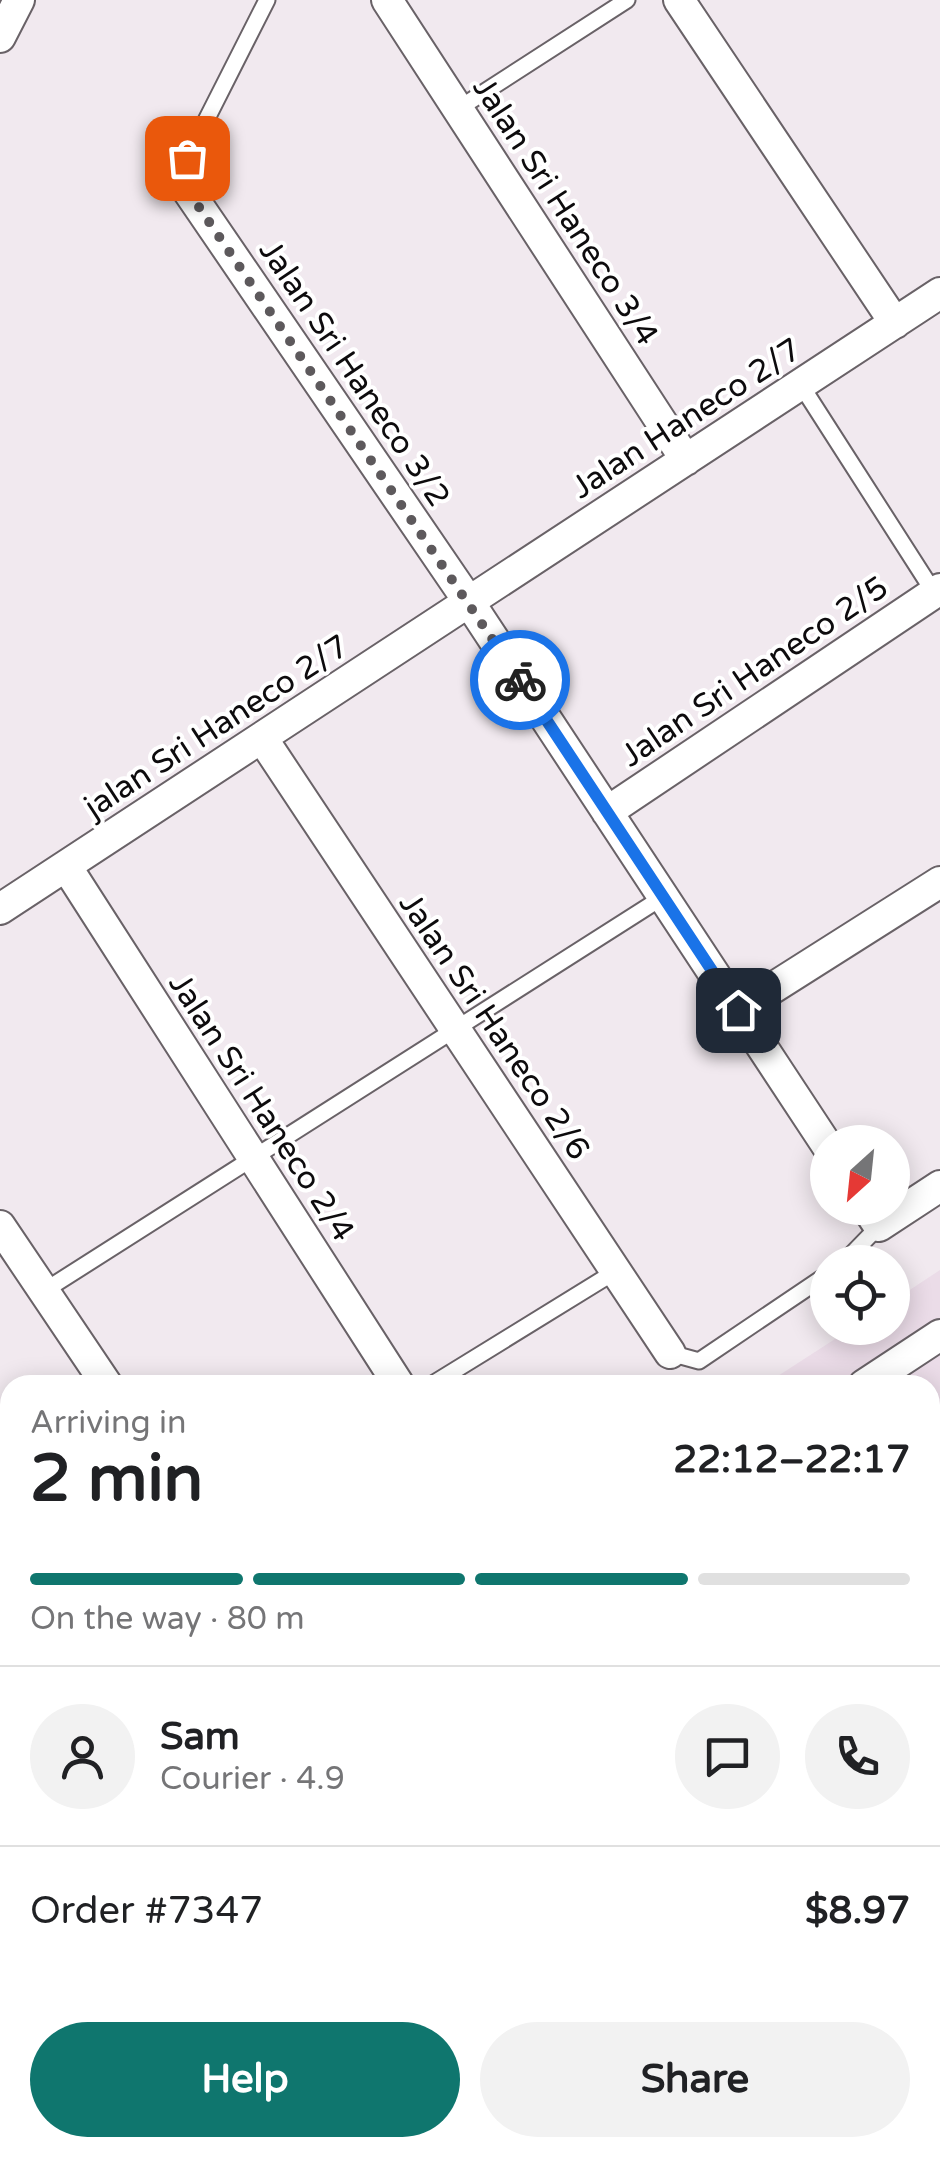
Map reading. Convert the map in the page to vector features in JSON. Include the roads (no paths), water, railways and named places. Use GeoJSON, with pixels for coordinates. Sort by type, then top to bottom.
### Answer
{"type":"FeatureCollection","features":[{"type":"Feature","properties":{"kind":"street"},"geometry":{"type":"LineString","coordinates":[[0,37],[19,0]]}},
{"type":"Feature","properties":{"kind":"street","name":"Jalan Sri Haneco 3/4"},"geometry":{"type":"LineString","coordinates":[[387,0],[686,460]]}},
{"type":"Feature","properties":{"kind":"street"},"geometry":{"type":"LineString","coordinates":[[679,0],[894,323]]}},
{"type":"Feature","properties":{"kind":"street","name":"Jalan Sri Haneco 3/2"},"geometry":{"type":"LineString","coordinates":[[184,185],[469,602],[814,1125]]}},
{"type":"Feature","properties":{"kind":"street","name":"Jalan Haneco 2/7"},"geometry":{"type":"LineString","coordinates":[[469,602],[940,293]]}},
{"type":"Feature","properties":{"kind":"street","name":"Jalan Sri Haneco 2/5"},"geometry":{"type":"LineString","coordinates":[[608,812],[938,594]]}},
{"type":"Feature","properties":{"kind":"street","name":"jalan Sri Haneco 2/7"},"geometry":{"type":"LineString","coordinates":[[0,909],[469,602]]}},
{"type":"Feature","properties":{"kind":"street","name":"Jalan Sri Haneco 2/6"},"geometry":{"type":"LineString","coordinates":[[262,738],[670,1352]]}},
{"type":"Feature","properties":{"kind":"street","name":"Jalan Sri Haneco 2/4"},"geometry":{"type":"LineString","coordinates":[[66,866],[393,1375]]}},
{"type":"Feature","properties":{"kind":"street"},"geometry":{"type":"LineString","coordinates":[[738,1010],[940,882]]}},
{"type":"Feature","properties":{"kind":"street"},"geometry":{"type":"LineString","coordinates":[[910,1200],[940,1186]]}},
{"type":"Feature","properties":{"kind":"street"},"geometry":{"type":"LineString","coordinates":[[0,1226],[99,1375]]}},
{"type":"Feature","properties":{"kind":"street"},"geometry":{"type":"LineString","coordinates":[[899,1375],[940,1335]]}},
{"type":"Feature","properties":{"kind":"lane"},"geometry":{"type":"LineString","coordinates":[[184,185],[187,158],[267,0]]}},
{"type":"Feature","properties":{"kind":"lane"},"geometry":{"type":"LineString","coordinates":[[458,109],[627,0]]}},
{"type":"Feature","properties":{"kind":"lane"},"geometry":{"type":"LineString","coordinates":[[800,384],[938,594]]}},
{"type":"Feature","properties":{"kind":"lane"},"geometry":{"type":"LineString","coordinates":[[44,1291],[663,896]]}},
{"type":"Feature","properties":{"kind":"lane"},"geometry":{"type":"LineString","coordinates":[[447,1375],[616,1271]]}},
{"type":"Feature","properties":{"kind":"lane"},"geometry":{"type":"LineString","coordinates":[[670,1352],[699,1361],[810,1286]]}}]}
